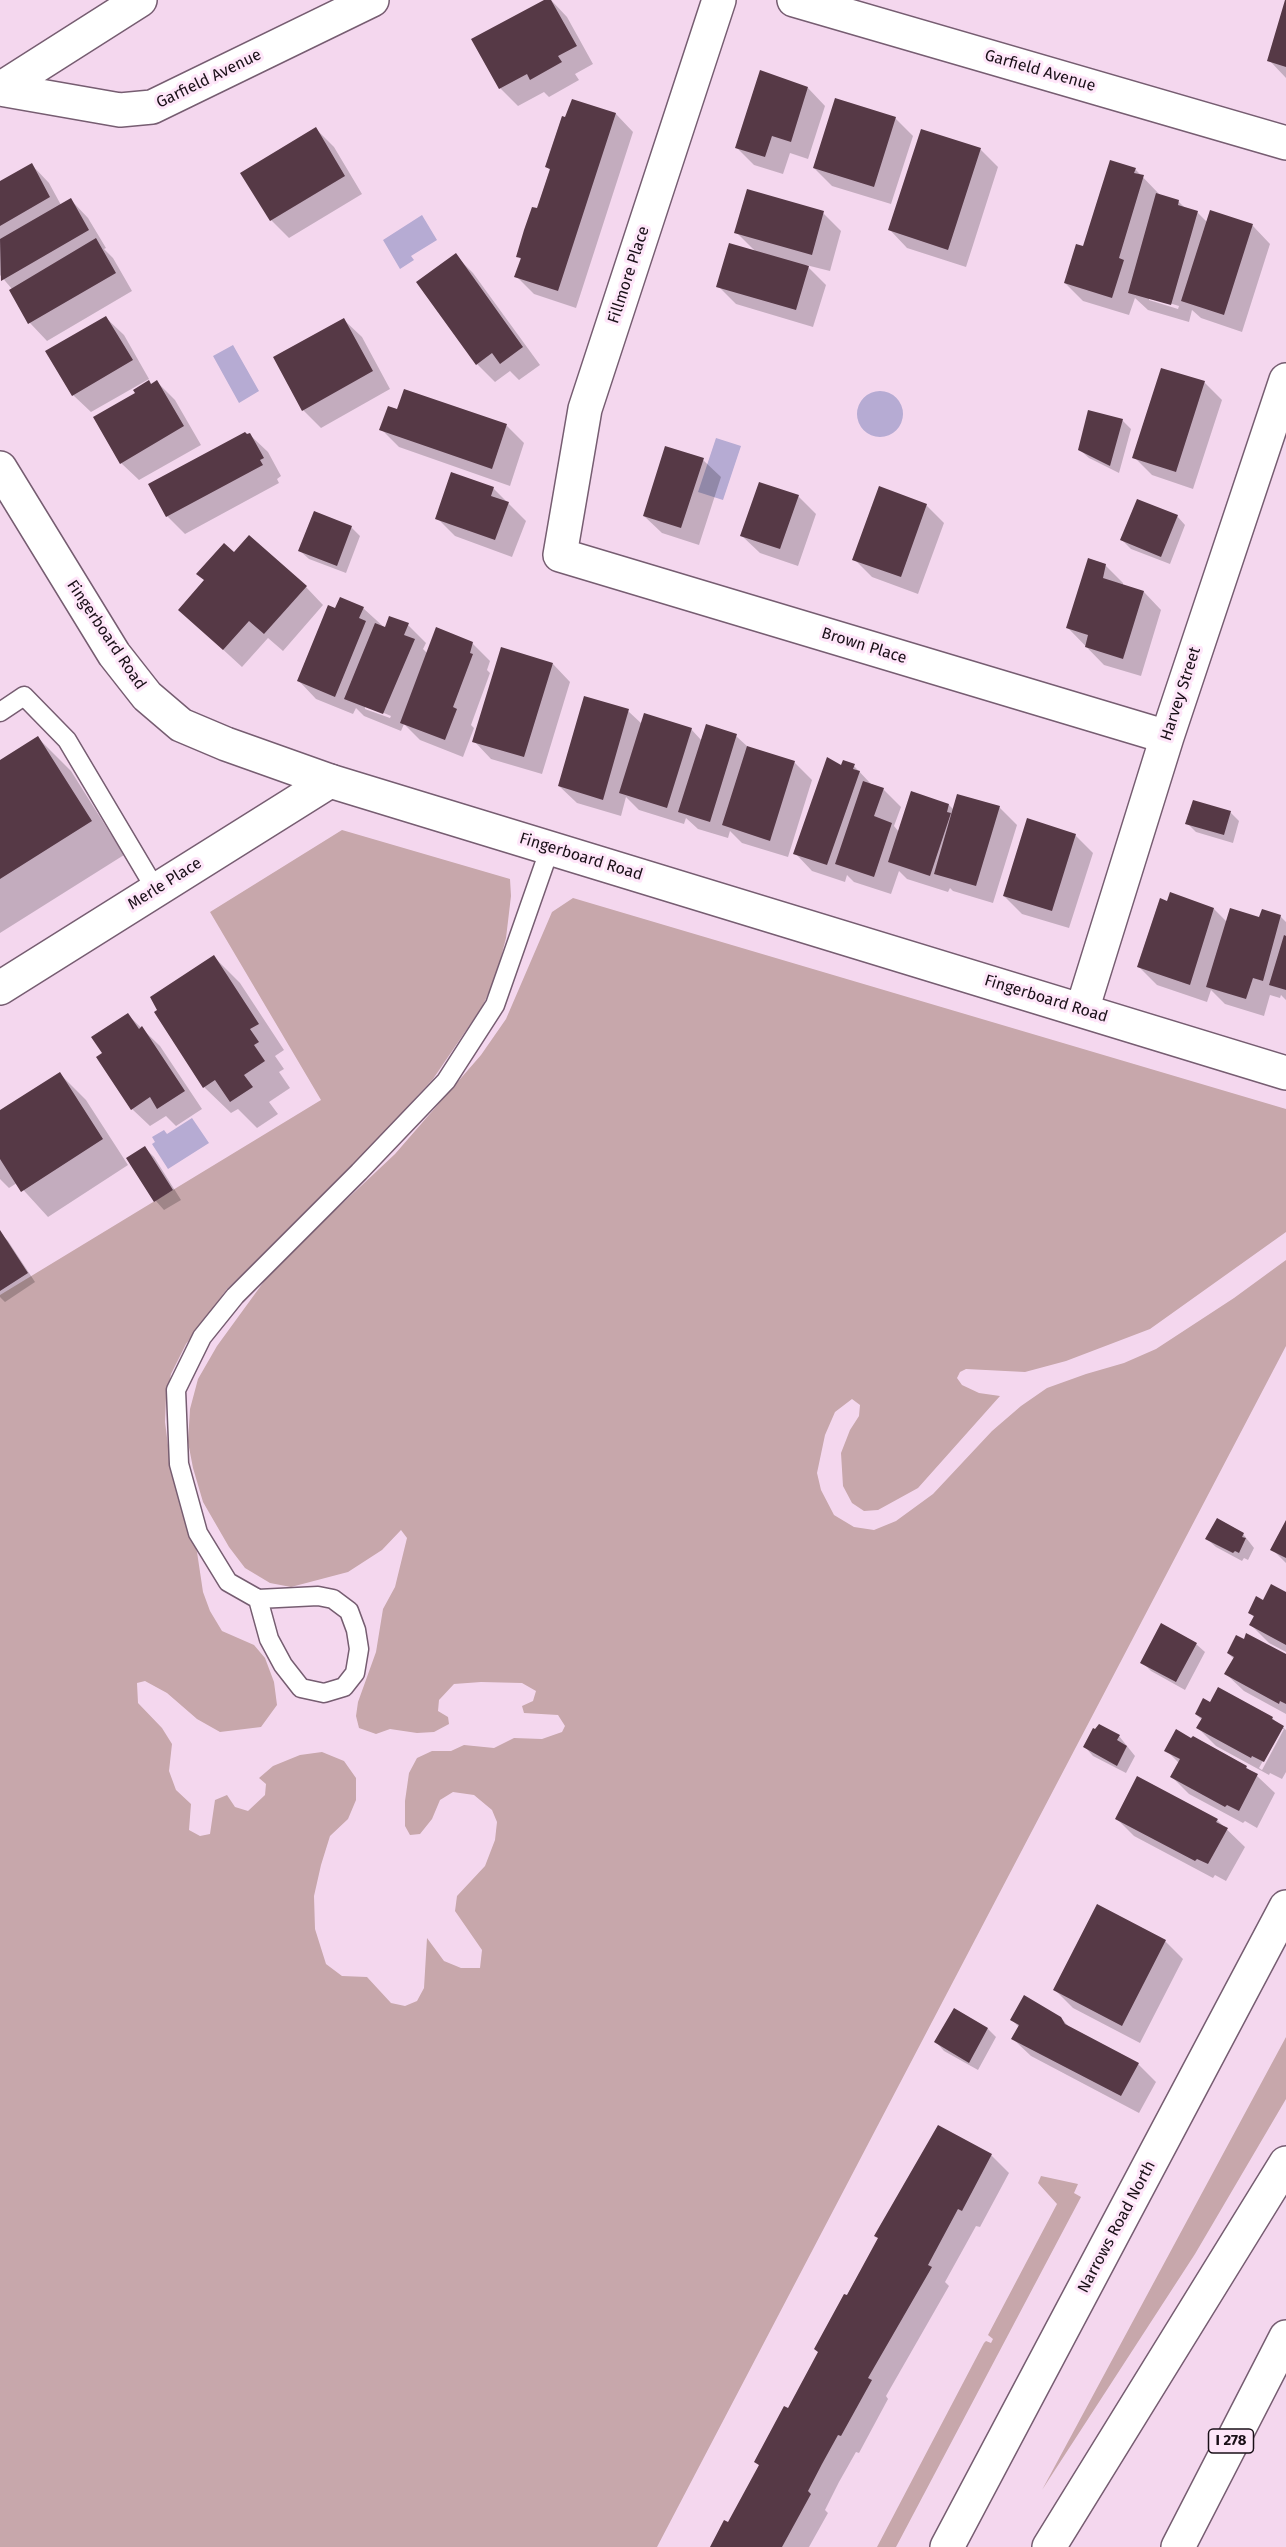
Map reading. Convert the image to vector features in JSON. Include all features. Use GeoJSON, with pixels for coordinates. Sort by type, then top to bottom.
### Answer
{"type":"FeatureCollection","features":[{"type":"Feature","properties":{"kind":"main road"},"geometry":{"type":"LineString","coordinates":[[0,89],[140,0]]}},
{"type":"Feature","properties":{"kind":"main road","name":"Garfield Avenue"},"geometry":{"type":"LineString","coordinates":[[0,89],[120,110],[152,107],[372,0]]}},
{"type":"Feature","properties":{"kind":"main road","name":"Fillmore Place"},"geometry":{"type":"LineString","coordinates":[[561,555],[585,409],[719,0]]}},
{"type":"Feature","properties":{"kind":"main road","name":"Garfield Avenue"},"geometry":{"type":"LineString","coordinates":[[794,0],[1286,143]]}},
{"type":"Feature","properties":{"kind":"main road","name":"Harvey Street"},"geometry":{"type":"LineString","coordinates":[[1082,1010],[1167,737],[1286,380]]}},
{"type":"Feature","properties":{"kind":"main road","name":"Fingerboard Road"},"geometry":{"type":"LineString","coordinates":[[0,468],[114,654],[147,696],[181,725],[226,744],[330,781],[1286,1073]]}},
{"type":"Feature","properties":{"kind":"main road","name":"Brown Place"},"geometry":{"type":"LineString","coordinates":[[561,555],[1167,737]]}},
{"type":"Feature","properties":{"kind":"main road","name":"Merle Place"},"geometry":{"type":"LineString","coordinates":[[0,988],[330,781]]}},
{"type":"Feature","properties":{"kind":"main road","name":"Narrows Road North"},"geometry":{"type":"LineString","coordinates":[[947,2547],[1286,1907]]}},
{"type":"Feature","properties":{"kind":"main road"},"geometry":{"type":"LineString","coordinates":[[1049,2547],[1286,2163]]}},
{"type":"Feature","properties":{"kind":"main road","name":"I 278"},"geometry":{"type":"LineString","coordinates":[[1178,2547],[1286,2337]]}},
{"type":"Feature","properties":{"kind":"lane"},"geometry":{"type":"LineString","coordinates":[[0,712],[24,696],[67,740],[156,890]]}},
{"type":"Feature","properties":{"kind":"lane"},"geometry":{"type":"LineString","coordinates":[[258,1599],[268,1639],[283,1665],[301,1688],[324,1693],[344,1687],[355,1673],[358,1649],[356,1630],[349,1611],[333,1599],[318,1596],[258,1599],[228,1582],[198,1533],[179,1464],[176,1390],[202,1337],[235,1296],[446,1082],[495,1005],[550,848]]}},
{"type":"Feature","properties":{"kind":"shaded area"},"geometry":{"type":"Polygon","coordinates":[[[422,215],[437,240],[411,256],[414,260],[400,269],[383,240],[422,215]]]}},
{"type":"Feature","properties":{"kind":"shaded area"},"geometry":{"type":"Polygon","coordinates":[[[233,345],[259,391],[239,403],[213,356],[233,345]]]}},
{"type":"Feature","properties":{"kind":"shaded area"},"geometry":{"type":"Polygon","coordinates":[[[880,391],[896,398],[903,414],[896,430],[880,437],[864,430],[857,414],[864,398],[880,391]]]}},
{"type":"Feature","properties":{"kind":"shaded area"},"geometry":{"type":"Polygon","coordinates":[[[716,438],[741,446],[723,500],[698,492],[716,438]]]}},
{"type":"Feature","properties":{"kind":"shaded area"},"geometry":{"type":"Polygon","coordinates":[[[342,830],[510,879],[511,896],[506,938],[496,977],[482,1007],[433,1079],[332,1189],[227,1289],[186,1344],[171,1374],[166,1398],[165,1422],[169,1453],[174,1483],[197,1552],[203,1592],[210,1611],[222,1631],[254,1645],[265,1658],[274,1682],[277,1705],[261,1727],[220,1732],[197,1719],[167,1693],[145,1681],[137,1683],[138,1703],[162,1728],[172,1744],[169,1771],[176,1790],[191,1804],[189,1830],[200,1836],[210,1834],[215,1800],[227,1795],[235,1807],[248,1811],[265,1795],[266,1784],[259,1778],[273,1766],[300,1755],[322,1752],[344,1761],[356,1778],[356,1800],[348,1819],[330,1836],[314,1896],[315,1929],[326,1964],[342,1976],[367,1977],[391,2003],[405,2006],[417,2001],[424,1988],[427,1938],[444,1961],[461,1968],[480,1968],[482,1950],[455,1911],[457,1896],[485,1866],[495,1840],[497,1822],[492,1810],[474,1795],[453,1792],[440,1800],[432,1819],[420,1834],[410,1835],[405,1826],[405,1801],[409,1773],[417,1758],[432,1751],[451,1751],[464,1745],[494,1748],[514,1738],[542,1739],[562,1732],[565,1726],[558,1715],[524,1713],[522,1706],[533,1701],[536,1691],[522,1683],[481,1682],[454,1684],[439,1700],[438,1711],[448,1717],[449,1724],[434,1732],[417,1733],[390,1729],[376,1734],[359,1728],[356,1716],[358,1702],[376,1652],[383,1609],[395,1587],[407,1538],[401,1530],[382,1550],[348,1572],[291,1587],[270,1583],[245,1568],[229,1547],[203,1502],[188,1442],[190,1409],[198,1379],[217,1346],[265,1280],[295,1248],[395,1154],[481,1055],[506,1019],[552,912],[573,898],[1286,1109],[1286,1232],[1150,1329],[1066,1361],[1025,1372],[966,1369],[960,1372],[957,1378],[962,1385],[979,1393],[1000,1396],[918,1488],[878,1510],[864,1511],[852,1503],[843,1486],[841,1453],[850,1430],[859,1416],[860,1405],[852,1399],[835,1412],[825,1435],[817,1473],[821,1490],[834,1515],[854,1527],[874,1530],[896,1521],[933,1494],[992,1431],[1021,1406],[1047,1388],[1124,1363],[1156,1349],[1234,1298],[1286,1260],[1286,1346],[657,2547],[0,2547],[0,1295],[321,1100],[210,912],[342,830]]]}},
{"type":"Feature","properties":{"kind":"shaded area"},"geometry":{"type":"Polygon","coordinates":[[[192,1118],[209,1143],[168,1169],[152,1144],[155,1142],[152,1137],[164,1130],[167,1134],[192,1118]]]}},
{"type":"Feature","properties":{"kind":"shaded area"},"geometry":{"type":"Polygon","coordinates":[[[1286,2037],[1286,2099],[1195,2254],[1042,2490],[1286,2037]]]}},
{"type":"Feature","properties":{"kind":"shaded area"},"geometry":{"type":"Polygon","coordinates":[[[1041,2176],[1078,2184],[1074,2193],[1081,2197],[896,2547],[877,2547],[984,2343],[986,2341],[991,2343],[993,2339],[988,2335],[1057,2204],[1038,2183],[1041,2176]]]}},
{"type":"Feature","properties":{"kind":"building"},"geometry":{"type":"Polygon","coordinates":[[[544,0],[551,0],[577,46],[558,56],[562,62],[530,80],[527,74],[499,89],[471,39],[544,0]]]}},
{"type":"Feature","properties":{"kind":"building"},"geometry":{"type":"Polygon","coordinates":[[[1286,0],[1286,67],[1267,61],[1286,0]]]}},
{"type":"Feature","properties":{"kind":"building"},"geometry":{"type":"Polygon","coordinates":[[[760,70],[808,87],[791,142],[772,136],[765,157],[735,148],[760,70]]]}},
{"type":"Feature","properties":{"kind":"building"},"geometry":{"type":"Polygon","coordinates":[[[835,98],[896,117],[874,187],[813,168],[835,98]]]}},
{"type":"Feature","properties":{"kind":"building"},"geometry":{"type":"Polygon","coordinates":[[[572,99],[616,113],[558,291],[514,277],[521,258],[516,257],[524,230],[532,207],[537,208],[550,169],[545,167],[562,116],[565,117],[572,99]]]}},
{"type":"Feature","properties":{"kind":"building"},"geometry":{"type":"Polygon","coordinates":[[[316,127],[345,176],[270,221],[240,173],[316,127]]]}},
{"type":"Feature","properties":{"kind":"building"},"geometry":{"type":"Polygon","coordinates":[[[921,129],[981,148],[948,250],[888,230],[921,129]]]}},
{"type":"Feature","properties":{"kind":"building"},"geometry":{"type":"Polygon","coordinates":[[[1110,160],[1136,168],[1134,173],[1144,175],[1119,258],[1124,260],[1112,298],[1064,283],[1076,244],[1083,246],[1110,160]]]}},
{"type":"Feature","properties":{"kind":"building"},"geometry":{"type":"Polygon","coordinates":[[[32,163],[50,197],[0,226],[0,181],[32,163]]]}},
{"type":"Feature","properties":{"kind":"building"},"geometry":{"type":"Polygon","coordinates":[[[747,189],[824,211],[812,255],[734,233],[747,189]]]}},
{"type":"Feature","properties":{"kind":"building"},"geometry":{"type":"Polygon","coordinates":[[[1156,193],[1179,200],[1178,205],[1198,211],[1171,305],[1128,293],[1156,193]]]}},
{"type":"Feature","properties":{"kind":"building"},"geometry":{"type":"Polygon","coordinates":[[[71,198],[89,230],[1,281],[0,239],[71,198]]]}},
{"type":"Feature","properties":{"kind":"building"},"geometry":{"type":"Polygon","coordinates":[[[1210,210],[1253,224],[1224,315],[1181,301],[1210,210]]]}},
{"type":"Feature","properties":{"kind":"building"},"geometry":{"type":"Polygon","coordinates":[[[96,238],[116,273],[28,324],[9,290],[96,238]]]}},
{"type":"Feature","properties":{"kind":"building"},"geometry":{"type":"Polygon","coordinates":[[[729,243],[809,266],[796,310],[716,287],[729,243]]]}},
{"type":"Feature","properties":{"kind":"building"},"geometry":{"type":"Polygon","coordinates":[[[456,253],[523,347],[500,364],[492,353],[476,365],[416,282],[456,253]]]}},
{"type":"Feature","properties":{"kind":"building"},"geometry":{"type":"Polygon","coordinates":[[[106,316],[133,360],[72,396],[45,351],[106,316]]]}},
{"type":"Feature","properties":{"kind":"building"},"geometry":{"type":"Polygon","coordinates":[[[344,318],[373,371],[302,411],[273,357],[344,318]]]}},
{"type":"Feature","properties":{"kind":"building"},"geometry":{"type":"Polygon","coordinates":[[[1161,368],[1205,381],[1176,472],[1132,458],[1161,368]]]}},
{"type":"Feature","properties":{"kind":"building"},"geometry":{"type":"Polygon","coordinates":[[[149,380],[151,384],[157,380],[184,426],[120,464],[93,417],[135,393],[133,390],[149,380]]]}},
{"type":"Feature","properties":{"kind":"building"},"geometry":{"type":"Polygon","coordinates":[[[404,389],[507,424],[492,469],[379,430],[388,406],[397,409],[404,389]]]}},
{"type":"Feature","properties":{"kind":"building"},"geometry":{"type":"Polygon","coordinates":[[[1088,410],[1123,419],[1110,466],[1078,450],[1088,410]]]}},
{"type":"Feature","properties":{"kind":"building"},"geometry":{"type":"Polygon","coordinates":[[[245,432],[250,433],[264,458],[260,460],[263,465],[166,517],[148,484],[245,432]]]}},
{"type":"Feature","properties":{"kind":"building"},"geometry":{"type":"Polygon","coordinates":[[[665,446],[704,458],[681,528],[643,516],[665,446]]]}},
{"type":"Feature","properties":{"kind":"building"},"geometry":{"type":"Polygon","coordinates":[[[451,472],[494,487],[491,496],[509,502],[495,540],[435,519],[451,472]]]}},
{"type":"Feature","properties":{"kind":"building"},"geometry":{"type":"Polygon","coordinates":[[[759,482],[799,495],[780,549],[740,536],[759,482]]]}},
{"type":"Feature","properties":{"kind":"building"},"geometry":{"type":"Polygon","coordinates":[[[879,486],[927,504],[901,577],[852,560],[879,486]]]}},
{"type":"Feature","properties":{"kind":"building"},"geometry":{"type":"Polygon","coordinates":[[[1137,499],[1178,515],[1161,557],[1120,540],[1137,499]]]}},
{"type":"Feature","properties":{"kind":"building"},"geometry":{"type":"Polygon","coordinates":[[[314,511],[352,526],[337,566],[298,551],[314,511]]]}},
{"type":"Feature","properties":{"kind":"building"},"geometry":{"type":"Polygon","coordinates":[[[249,535],[307,586],[264,634],[249,621],[223,650],[178,610],[204,580],[196,574],[224,543],[234,552],[249,535]]]}},
{"type":"Feature","properties":{"kind":"building"},"geometry":{"type":"Polygon","coordinates":[[[1088,558],[1106,564],[1103,578],[1144,591],[1123,659],[1085,647],[1088,635],[1066,628],[1088,558]]]}},
{"type":"Feature","properties":{"kind":"building"},"geometry":{"type":"Polygon","coordinates":[[[340,597],[364,607],[359,618],[366,621],[335,697],[297,681],[328,605],[335,608],[340,597]]]}},
{"type":"Feature","properties":{"kind":"building"},"geometry":{"type":"Polygon","coordinates":[[[389,616],[409,623],[404,635],[415,639],[383,714],[344,699],[375,623],[385,627],[389,616]]]}},
{"type":"Feature","properties":{"kind":"building"},"geometry":{"type":"Polygon","coordinates":[[[436,627],[473,642],[470,653],[473,654],[453,707],[457,709],[445,740],[400,723],[436,627]]]}},
{"type":"Feature","properties":{"kind":"building"},"geometry":{"type":"Polygon","coordinates":[[[501,647],[553,663],[524,757],[472,742],[501,647]]]}},
{"type":"Feature","properties":{"kind":"building"},"geometry":{"type":"Polygon","coordinates":[[[584,696],[629,709],[603,800],[558,786],[584,696]]]}},
{"type":"Feature","properties":{"kind":"building"},"geometry":{"type":"Polygon","coordinates":[[[644,713],[692,728],[667,808],[619,793],[644,713]]]}},
{"type":"Feature","properties":{"kind":"building"},"geometry":{"type":"Polygon","coordinates":[[[706,724],[737,734],[710,822],[678,812],[706,724]]]}},
{"type":"Feature","properties":{"kind":"building"},"geometry":{"type":"Polygon","coordinates":[[[38,736],[92,821],[0,879],[0,760],[38,736]]]}},
{"type":"Feature","properties":{"kind":"building"},"geometry":{"type":"Polygon","coordinates":[[[747,746],[795,761],[770,841],[722,825],[747,746]]]}},
{"type":"Feature","properties":{"kind":"building"},"geometry":{"type":"Polygon","coordinates":[[[827,757],[841,765],[843,760],[855,764],[853,769],[860,771],[827,865],[793,854],[827,757]]]}},
{"type":"Feature","properties":{"kind":"building"},"geometry":{"type":"Polygon","coordinates":[[[863,781],[884,788],[874,816],[892,823],[874,877],[835,864],[863,781]]]}},
{"type":"Feature","properties":{"kind":"building"},"geometry":{"type":"Polygon","coordinates":[[[911,791],[949,804],[947,812],[951,813],[930,876],[888,862],[911,791]]]}},
{"type":"Feature","properties":{"kind":"building"},"geometry":{"type":"Polygon","coordinates":[[[957,794],[1000,806],[976,886],[934,874],[957,794]]]}},
{"type":"Feature","properties":{"kind":"building"},"geometry":{"type":"Polygon","coordinates":[[[1193,800],[1231,811],[1224,835],[1185,824],[1193,800]]]}},
{"type":"Feature","properties":{"kind":"building"},"geometry":{"type":"Polygon","coordinates":[[[1027,818],[1076,834],[1052,911],[1003,896],[1027,818]]]}},
{"type":"Feature","properties":{"kind":"building"},"geometry":{"type":"Polygon","coordinates":[[[1170,892],[1214,908],[1190,985],[1137,967],[1160,898],[1167,901],[1170,892]]]}},
{"type":"Feature","properties":{"kind":"building"},"geometry":{"type":"Polygon","coordinates":[[[1230,908],[1259,917],[1262,909],[1281,915],[1263,981],[1253,978],[1246,999],[1206,987],[1230,908]]]}},
{"type":"Feature","properties":{"kind":"building"},"geometry":{"type":"Polygon","coordinates":[[[1284,935],[1286,936],[1286,990],[1269,985],[1284,935]]]}},
{"type":"Feature","properties":{"kind":"building"},"geometry":{"type":"Polygon","coordinates":[[[214,955],[259,1024],[250,1029],[259,1042],[254,1045],[265,1061],[244,1075],[253,1087],[230,1102],[215,1080],[203,1088],[154,1012],[157,1010],[150,997],[214,955]]]}},
{"type":"Feature","properties":{"kind":"building"},"geometry":{"type":"Polygon","coordinates":[[[128,1013],[139,1029],[142,1026],[185,1091],[157,1109],[150,1097],[131,1110],[96,1057],[102,1053],[91,1037],[128,1013]]]}},
{"type":"Feature","properties":{"kind":"building"},"geometry":{"type":"Polygon","coordinates":[[[60,1072],[103,1139],[21,1192],[0,1159],[0,1110],[60,1072]]]}},
{"type":"Feature","properties":{"kind":"building"},"geometry":{"type":"Polygon","coordinates":[[[145,1146],[173,1190],[154,1202],[126,1158],[145,1146]]]}},
{"type":"Feature","properties":{"kind":"building"},"geometry":{"type":"Polygon","coordinates":[[[0,1230],[28,1273],[0,1291],[0,1230]]]}},
{"type":"Feature","properties":{"kind":"building"},"geometry":{"type":"Polygon","coordinates":[[[1217,1518],[1244,1533],[1242,1537],[1246,1538],[1239,1553],[1235,1551],[1233,1553],[1205,1539],[1217,1518]]]}},
{"type":"Feature","properties":{"kind":"building"},"geometry":{"type":"Polygon","coordinates":[[[1286,1520],[1286,1558],[1270,1550],[1286,1520]]]}},
{"type":"Feature","properties":{"kind":"building"},"geometry":{"type":"Polygon","coordinates":[[[1271,1584],[1286,1592],[1286,1645],[1249,1625],[1254,1616],[1248,1613],[1256,1596],[1263,1600],[1271,1584]]]}},
{"type":"Feature","properties":{"kind":"building"},"geometry":{"type":"Polygon","coordinates":[[[1161,1623],[1197,1643],[1176,1682],[1140,1663],[1161,1623]]]}},
{"type":"Feature","properties":{"kind":"building"},"geometry":{"type":"Polygon","coordinates":[[[1246,1633],[1286,1654],[1286,1704],[1280,1701],[1279,1704],[1224,1674],[1234,1657],[1227,1653],[1236,1635],[1244,1639],[1246,1633]]]}},
{"type":"Feature","properties":{"kind":"building"},"geometry":{"type":"Polygon","coordinates":[[[1218,1687],[1273,1717],[1272,1719],[1284,1726],[1264,1762],[1252,1756],[1251,1758],[1196,1728],[1202,1718],[1195,1714],[1203,1698],[1210,1702],[1218,1687]]]}},
{"type":"Feature","properties":{"kind":"building"},"geometry":{"type":"Polygon","coordinates":[[[1099,1724],[1120,1735],[1117,1740],[1127,1746],[1117,1766],[1083,1747],[1093,1728],[1095,1729],[1099,1724]]]}},
{"type":"Feature","properties":{"kind":"building"},"geometry":{"type":"Polygon","coordinates":[[[1176,1729],[1191,1738],[1193,1736],[1258,1774],[1239,1811],[1227,1805],[1225,1807],[1170,1777],[1180,1759],[1164,1751],[1176,1729]]]}},
{"type":"Feature","properties":{"kind":"building"},"geometry":{"type":"Polygon","coordinates":[[[1137,1776],[1218,1819],[1216,1822],[1228,1828],[1208,1864],[1197,1859],[1195,1861],[1115,1819],[1137,1776]]]}},
{"type":"Feature","properties":{"kind":"building"},"geometry":{"type":"Polygon","coordinates":[[[1097,1904],[1166,1940],[1122,2026],[1053,1990],[1097,1904]]]}},
{"type":"Feature","properties":{"kind":"building"},"geometry":{"type":"Polygon","coordinates":[[[1024,1995],[1061,2017],[1065,2024],[1139,2063],[1121,2096],[1011,2039],[1019,2025],[1010,2020],[1024,1995]]]}},
{"type":"Feature","properties":{"kind":"building"},"geometry":{"type":"Polygon","coordinates":[[[954,2008],[988,2028],[969,2063],[934,2042],[954,2008]]]}},
{"type":"Feature","properties":{"kind":"building"},"geometry":{"type":"Polygon","coordinates":[[[938,2125],[992,2154],[962,2211],[958,2209],[928,2265],[932,2267],[868,2378],[872,2380],[841,2436],[838,2435],[822,2464],[808,2491],[811,2494],[782,2547],[710,2547],[724,2520],[728,2522],[759,2465],[754,2462],[784,2406],[788,2408],[818,2352],[814,2349],[844,2294],[847,2295],[878,2238],[874,2236],[938,2125]]]}}]}
